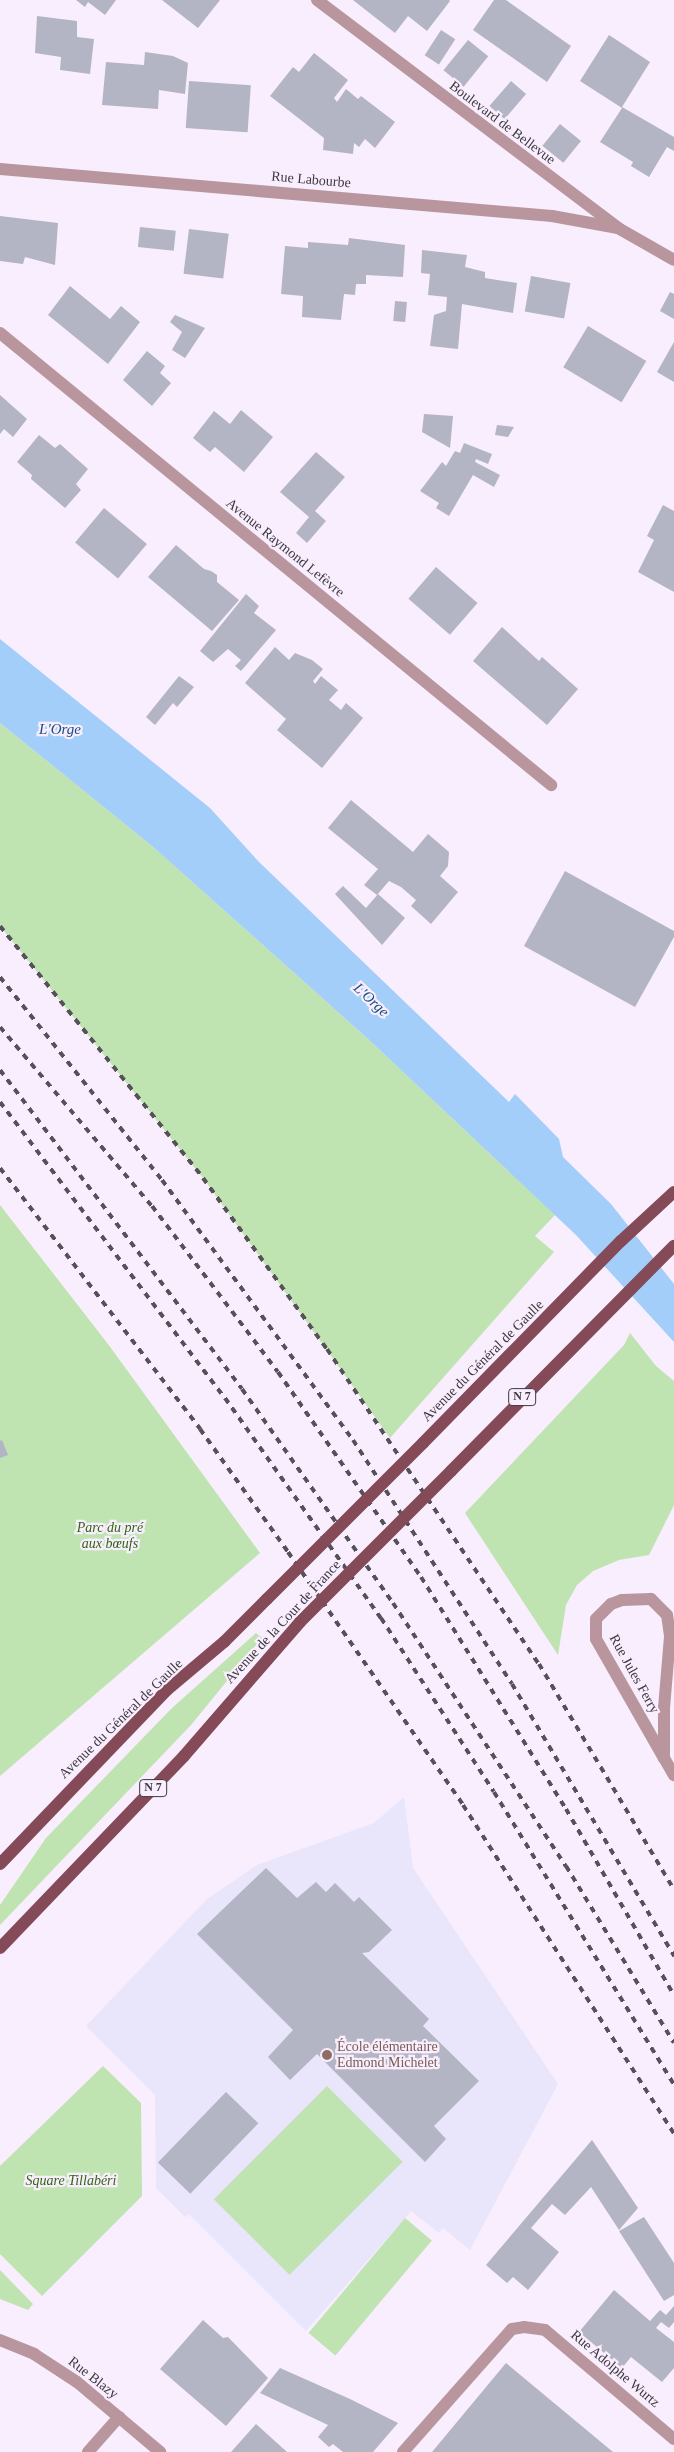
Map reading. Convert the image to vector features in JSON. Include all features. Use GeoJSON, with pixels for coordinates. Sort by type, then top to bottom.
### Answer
{"type":"FeatureCollection","features":[{"type":"Feature","properties":{"kind":"main road","name":"Avenue du Général de Gaulle"},"geometry":{"type":"LineString","coordinates":[[423,1443],[674,1192]]}},
{"type":"Feature","properties":{"kind":"main road","name":"Avenue de la Cour de France"},"geometry":{"type":"LineString","coordinates":[[0,1948],[184,1756],[300,1622],[594,1324],[674,1246]]}},
{"type":"Feature","properties":{"kind":"main road","name":"Avenue de la Cour de France"},"geometry":{"type":"LineString","coordinates":[[267,1599],[423,1443]]}},
{"type":"Feature","properties":{"kind":"main road","name":"Avenue du Général de Gaulle"},"geometry":{"type":"LineString","coordinates":[[0,1864],[167,1690],[224,1642],[267,1599]]}},
{"type":"Feature","properties":{"kind":"street","name":"Boulevard de Bellevue"},"geometry":{"type":"LineString","coordinates":[[317,0],[618,228],[674,260]]}},
{"type":"Feature","properties":{"kind":"street","name":"Rue Labourbe"},"geometry":{"type":"LineString","coordinates":[[0,170],[552,216],[618,228]]}},
{"type":"Feature","properties":{"kind":"street","name":"Avenue Raymond Lefèvre"},"geometry":{"type":"LineString","coordinates":[[0,334],[551,785]]}},
{"type":"Feature","properties":{"kind":"street","name":"Rue Jules Ferry"},"geometry":{"type":"LineString","coordinates":[[664,1758],[664,1708],[670,1636],[668,1615],[651,1600],[622,1600],[611,1604],[596,1619],[596,1639],[664,1758],[674,1774]]}},
{"type":"Feature","properties":{"kind":"street","name":"Rue Adolphe Wurtz"},"geometry":{"type":"LineString","coordinates":[[402,2452],[512,2329],[535,2328],[545,2330],[674,2438]]}},
{"type":"Feature","properties":{"kind":"street","name":"Rue Blazy"},"geometry":{"type":"LineString","coordinates":[[0,2340],[34,2354],[78,2382],[160,2452]]}},
{"type":"Feature","properties":{"kind":"street"},"geometry":{"type":"LineString","coordinates":[[88,2452],[119,2417]]}},
{"type":"Feature","properties":{"kind":"shaded area","name":"École élémentaire Edmond Michelet"},"geometry":{"type":"Polygon","coordinates":[[[404,1797],[413,1868],[558,2084],[470,2250],[443,2228],[439,2233],[411,2211],[306,2331],[189,2214],[185,2217],[156,2188],[155,2095],[86,2026],[207,1899],[257,1865],[374,1823],[404,1797]]]}},
{"type":"Feature","properties":{"kind":"green space"},"geometry":{"type":"Polygon","coordinates":[[[0,723],[152,846],[367,1038],[555,1215],[535,1236],[554,1252],[390,1438],[203,1178],[0,926],[0,723]]]}},
{"type":"Feature","properties":{"kind":"green space","name":"Parc du pré aux bœufs"},"geometry":{"type":"Polygon","coordinates":[[[0,1205],[108,1344],[260,1553],[0,1776],[0,1205]]]}},
{"type":"Feature","properties":{"kind":"green space"},"geometry":{"type":"Polygon","coordinates":[[[630,1333],[656,1366],[674,1381],[674,1505],[649,1555],[619,1560],[593,1571],[577,1585],[566,1605],[558,1655],[465,1513],[624,1345],[630,1333]]]}},
{"type":"Feature","properties":{"kind":"green space"},"geometry":{"type":"Polygon","coordinates":[[[256,1633],[262,1638],[191,1725],[0,1925],[0,1905],[46,1838],[172,1708],[256,1633]]]}},
{"type":"Feature","properties":{"kind":"green space","name":"Square Tillabéri"},"geometry":{"type":"Polygon","coordinates":[[[103,2066],[141,2103],[142,2196],[42,2296],[0,2254],[0,2166],[103,2066]]]}},
{"type":"Feature","properties":{"kind":"green space"},"geometry":{"type":"Polygon","coordinates":[[[327,2086],[403,2162],[290,2275],[214,2199],[327,2086]]]}},
{"type":"Feature","properties":{"kind":"green space"},"geometry":{"type":"Polygon","coordinates":[[[405,2218],[432,2240],[335,2355],[309,2333],[405,2218]]]}},
{"type":"Feature","properties":{"kind":"green space"},"geometry":{"type":"Polygon","coordinates":[[[0,2270],[33,2304],[28,2310],[0,2299],[0,2270]]]}},
{"type":"Feature","properties":{"kind":"water","name":"L'Orge"},"geometry":{"type":"Polygon","coordinates":[[[0,639],[210,808],[258,861],[509,1102],[515,1094],[559,1139],[563,1157],[611,1204],[674,1284],[674,1342],[576,1235],[367,1038],[152,846],[0,723],[0,639]]]}},
{"type":"Feature","properties":{"kind":"building"},"geometry":{"type":"Polygon","coordinates":[[[76,0],[116,0],[105,15],[88,2],[85,7],[76,0]]]}},
{"type":"Feature","properties":{"kind":"building"},"geometry":{"type":"Polygon","coordinates":[[[162,0],[220,0],[198,28],[162,0]]]}},
{"type":"Feature","properties":{"kind":"building"},"geometry":{"type":"Polygon","coordinates":[[[353,0],[450,1],[427,31],[408,16],[395,33],[353,0]]]}},
{"type":"Feature","properties":{"kind":"building"},"geometry":{"type":"Polygon","coordinates":[[[494,0],[506,0],[571,46],[547,82],[473,30],[494,0]]]}},
{"type":"Feature","properties":{"kind":"building"},"geometry":{"type":"Polygon","coordinates":[[[37,16],[77,21],[77,37],[94,39],[90,74],[60,70],[61,57],[35,53],[37,16]]]}},
{"type":"Feature","properties":{"kind":"building"},"geometry":{"type":"Polygon","coordinates":[[[441,30],[455,39],[439,64],[425,55],[441,30]]]}},
{"type":"Feature","properties":{"kind":"building"},"geometry":{"type":"Polygon","coordinates":[[[609,35],[650,62],[622,107],[674,137],[674,151],[667,147],[649,177],[631,166],[633,162],[600,142],[622,108],[580,81],[609,35]]]}},
{"type":"Feature","properties":{"kind":"building"},"geometry":{"type":"Polygon","coordinates":[[[468,40],[488,56],[464,87],[443,70],[468,40]]]}},
{"type":"Feature","properties":{"kind":"building"},"geometry":{"type":"Polygon","coordinates":[[[145,52],[173,56],[188,63],[185,94],[159,90],[158,109],[102,105],[106,62],[144,65],[145,52]]]}},
{"type":"Feature","properties":{"kind":"building"},"geometry":{"type":"Polygon","coordinates":[[[314,53],[348,80],[334,98],[337,102],[346,89],[358,99],[361,96],[395,122],[375,148],[365,139],[359,147],[354,143],[353,154],[323,150],[324,138],[270,96],[293,67],[299,72],[314,53]]]}},
{"type":"Feature","properties":{"kind":"building"},"geometry":{"type":"Polygon","coordinates":[[[189,81],[251,85],[248,132],[186,128],[189,81]]]}},
{"type":"Feature","properties":{"kind":"building"},"geometry":{"type":"Polygon","coordinates":[[[511,81],[526,94],[504,119],[489,106],[511,81]]]}},
{"type":"Feature","properties":{"kind":"building"},"geometry":{"type":"Polygon","coordinates":[[[560,124],[581,141],[563,163],[542,146],[560,124]]]}},
{"type":"Feature","properties":{"kind":"building"},"geometry":{"type":"Polygon","coordinates":[[[0,216],[58,223],[55,265],[25,257],[23,264],[0,261],[0,216]]]}},
{"type":"Feature","properties":{"kind":"building"},"geometry":{"type":"Polygon","coordinates":[[[140,227],[176,231],[174,251],[138,247],[140,227]]]}},
{"type":"Feature","properties":{"kind":"building"},"geometry":{"type":"Polygon","coordinates":[[[189,229],[229,234],[223,279],[184,274],[189,229]]]}},
{"type":"Feature","properties":{"kind":"building"},"geometry":{"type":"Polygon","coordinates":[[[349,238],[405,245],[403,277],[366,275],[366,284],[356,284],[355,295],[344,294],[341,320],[302,317],[303,296],[281,294],[285,246],[308,248],[308,242],[348,245],[349,238]]]}},
{"type":"Feature","properties":{"kind":"building"},"geometry":{"type":"Polygon","coordinates":[[[422,250],[467,255],[465,267],[485,272],[485,278],[517,283],[513,313],[462,304],[458,349],[430,346],[434,315],[446,311],[447,297],[428,295],[430,274],[421,273],[422,250]]]}},
{"type":"Feature","properties":{"kind":"building"},"geometry":{"type":"Polygon","coordinates":[[[531,276],[570,283],[564,318],[525,311],[531,276]]]}},
{"type":"Feature","properties":{"kind":"building"},"geometry":{"type":"Polygon","coordinates":[[[70,286],[110,319],[121,306],[140,322],[108,364],[48,315],[70,286]]]}},
{"type":"Feature","properties":{"kind":"building"},"geometry":{"type":"Polygon","coordinates":[[[670,292],[674,294],[674,319],[660,311],[670,292]]]}},
{"type":"Feature","properties":{"kind":"building"},"geometry":{"type":"Polygon","coordinates":[[[395,301],[407,302],[405,322],[393,321],[395,301]]]}},
{"type":"Feature","properties":{"kind":"building"},"geometry":{"type":"Polygon","coordinates":[[[175,315],[205,328],[185,358],[172,350],[182,332],[170,322],[175,315]]]}},
{"type":"Feature","properties":{"kind":"building"},"geometry":{"type":"Polygon","coordinates":[[[588,326],[646,361],[622,402],[563,367],[588,326]]]}},
{"type":"Feature","properties":{"kind":"building"},"geometry":{"type":"Polygon","coordinates":[[[674,342],[674,382],[657,372],[674,342]]]}},
{"type":"Feature","properties":{"kind":"building"},"geometry":{"type":"Polygon","coordinates":[[[147,351],[165,366],[160,373],[171,383],[152,406],[123,380],[147,351]]]}},
{"type":"Feature","properties":{"kind":"building"},"geometry":{"type":"Polygon","coordinates":[[[0,395],[27,419],[13,437],[4,429],[0,434],[0,395]]]}},
{"type":"Feature","properties":{"kind":"building"},"geometry":{"type":"Polygon","coordinates":[[[241,410],[273,437],[244,472],[215,447],[210,452],[193,438],[214,411],[230,424],[241,410]]]}},
{"type":"Feature","properties":{"kind":"building"},"geometry":{"type":"Polygon","coordinates":[[[424,414],[453,416],[450,448],[422,432],[424,414]]]}},
{"type":"Feature","properties":{"kind":"building"},"geometry":{"type":"Polygon","coordinates":[[[497,425],[514,427],[508,437],[495,435],[497,425]]]}},
{"type":"Feature","properties":{"kind":"building"},"geometry":{"type":"Polygon","coordinates":[[[39,435],[55,448],[60,444],[88,469],[76,484],[81,490],[65,508],[31,479],[32,475],[17,462],[39,435]]]}},
{"type":"Feature","properties":{"kind":"building"},"geometry":{"type":"Polygon","coordinates":[[[464,443],[492,454],[488,464],[476,459],[475,462],[500,475],[494,487],[473,475],[449,516],[436,508],[439,503],[420,491],[442,462],[446,466],[455,451],[460,453],[464,443]]]}},
{"type":"Feature","properties":{"kind":"building"},"geometry":{"type":"Polygon","coordinates":[[[316,452],[345,477],[315,511],[326,521],[307,543],[296,533],[309,517],[280,492],[316,452]]]}},
{"type":"Feature","properties":{"kind":"building"},"geometry":{"type":"Polygon","coordinates":[[[663,505],[674,511],[674,592],[638,572],[654,540],[647,536],[663,505]]]}},
{"type":"Feature","properties":{"kind":"building"},"geometry":{"type":"Polygon","coordinates":[[[104,508],[147,544],[118,578],[75,542],[104,508]]]}},
{"type":"Feature","properties":{"kind":"building"},"geometry":{"type":"Polygon","coordinates":[[[176,545],[204,569],[217,575],[217,582],[239,600],[212,631],[148,577],[176,545]]]}},
{"type":"Feature","properties":{"kind":"building"},"geometry":{"type":"Polygon","coordinates":[[[436,567],[478,603],[450,635],[408,599],[436,567]]]}},
{"type":"Feature","properties":{"kind":"building"},"geometry":{"type":"Polygon","coordinates":[[[246,594],[259,606],[254,613],[276,630],[241,671],[235,666],[241,660],[228,649],[213,662],[200,651],[246,594]]]}},
{"type":"Feature","properties":{"kind":"building"},"geometry":{"type":"Polygon","coordinates":[[[502,627],[539,661],[542,657],[578,689],[547,725],[473,661],[502,627]]]}},
{"type":"Feature","properties":{"kind":"building"},"geometry":{"type":"Polygon","coordinates":[[[275,647],[289,660],[295,653],[312,660],[323,669],[313,681],[315,684],[321,676],[338,690],[329,700],[341,710],[346,703],[363,718],[322,768],[277,730],[286,719],[245,683],[275,647]]]}},
{"type":"Feature","properties":{"kind":"building"},"geometry":{"type":"Polygon","coordinates":[[[179,676],[194,687],[177,707],[173,703],[155,725],[146,717],[179,676]]]}},
{"type":"Feature","properties":{"kind":"building"},"geometry":{"type":"Polygon","coordinates":[[[351,800],[413,852],[428,834],[449,852],[448,866],[440,876],[458,892],[431,924],[411,906],[416,900],[401,887],[389,881],[377,895],[364,885],[378,869],[328,828],[351,800]]]}},
{"type":"Feature","properties":{"kind":"building"},"geometry":{"type":"Polygon","coordinates":[[[565,871],[674,931],[674,937],[635,1007],[524,946],[565,871]]]}},
{"type":"Feature","properties":{"kind":"building"},"geometry":{"type":"Polygon","coordinates":[[[343,886],[366,908],[378,894],[405,918],[382,945],[335,894],[343,886]]]}},
{"type":"Feature","properties":{"kind":"building"},"geometry":{"type":"Polygon","coordinates":[[[2,1440],[8,1455],[0,1458],[0,1441],[2,1440]]]}},
{"type":"Feature","properties":{"kind":"building"},"geometry":{"type":"Polygon","coordinates":[[[266,1868],[297,1898],[316,1882],[326,1892],[335,1883],[354,1902],[359,1897],[392,1930],[369,1952],[362,1953],[429,2019],[423,2026],[479,2081],[434,2126],[446,2139],[425,2162],[317,2054],[290,2080],[268,2057],[293,2030],[197,1934],[266,1868]]]}},
{"type":"Feature","properties":{"kind":"building"},"geometry":{"type":"Polygon","coordinates":[[[226,2092],[258,2123],[190,2194],[158,2162],[226,2092]]]}},
{"type":"Feature","properties":{"kind":"building"},"geometry":{"type":"Polygon","coordinates":[[[592,2140],[638,2208],[619,2230],[591,2187],[565,2215],[552,2204],[531,2228],[559,2252],[528,2290],[513,2277],[507,2283],[486,2265],[592,2140]]]}},
{"type":"Feature","properties":{"kind":"building"},"geometry":{"type":"Polygon","coordinates":[[[644,2217],[674,2263],[674,2295],[664,2301],[619,2231],[644,2217]]]}},
{"type":"Feature","properties":{"kind":"building"},"geometry":{"type":"Polygon","coordinates":[[[614,2290],[650,2321],[660,2310],[666,2315],[674,2306],[674,2322],[669,2328],[661,2322],[656,2328],[674,2342],[674,2368],[662,2382],[631,2357],[622,2368],[579,2332],[614,2290]]]}},
{"type":"Feature","properties":{"kind":"building"},"geometry":{"type":"Polygon","coordinates":[[[203,2320],[223,2338],[228,2337],[268,2378],[226,2426],[160,2369],[203,2320]]]}},
{"type":"Feature","properties":{"kind":"building"},"geometry":{"type":"Polygon","coordinates":[[[506,2363],[613,2452],[432,2452],[506,2363]]]}},
{"type":"Feature","properties":{"kind":"building"},"geometry":{"type":"Polygon","coordinates":[[[280,2368],[398,2423],[373,2452],[343,2452],[333,2444],[329,2447],[318,2437],[328,2425],[260,2393],[280,2368]]]}},
{"type":"Feature","properties":{"kind":"building"},"geometry":{"type":"Polygon","coordinates":[[[256,2424],[287,2452],[231,2452],[256,2424]]]}},
{"type":"Feature","properties":{"kind":"railway"},"geometry":{"type":"LineString","coordinates":[[0,926],[203,1178],[327,1349],[539,1664],[674,1890]]}},
{"type":"Feature","properties":{"kind":"railway"},"geometry":{"type":"LineString","coordinates":[[0,977],[162,1180],[353,1440],[512,1684],[674,1956]]}},
{"type":"Feature","properties":{"kind":"railway"},"geometry":{"type":"LineString","coordinates":[[0,1027],[152,1206],[278,1372],[421,1577],[566,1809],[674,1995]]}},
{"type":"Feature","properties":{"kind":"railway"},"geometry":{"type":"LineString","coordinates":[[0,1070],[242,1389],[393,1603],[566,1866],[674,2043]]}},
{"type":"Feature","properties":{"kind":"railway"},"geometry":{"type":"LineString","coordinates":[[0,1102],[225,1398],[381,1618],[494,1792],[674,2085]]}},
{"type":"Feature","properties":{"kind":"railway"},"geometry":{"type":"LineString","coordinates":[[0,1168],[200,1429],[288,1552],[463,1805],[674,2134]]}},
{"type":"Feature","properties":{"kind":"place","name":"École élémentaire Edmond Michelet"},"geometry":{"type":"Point","coordinates":[327,2055]}}]}
